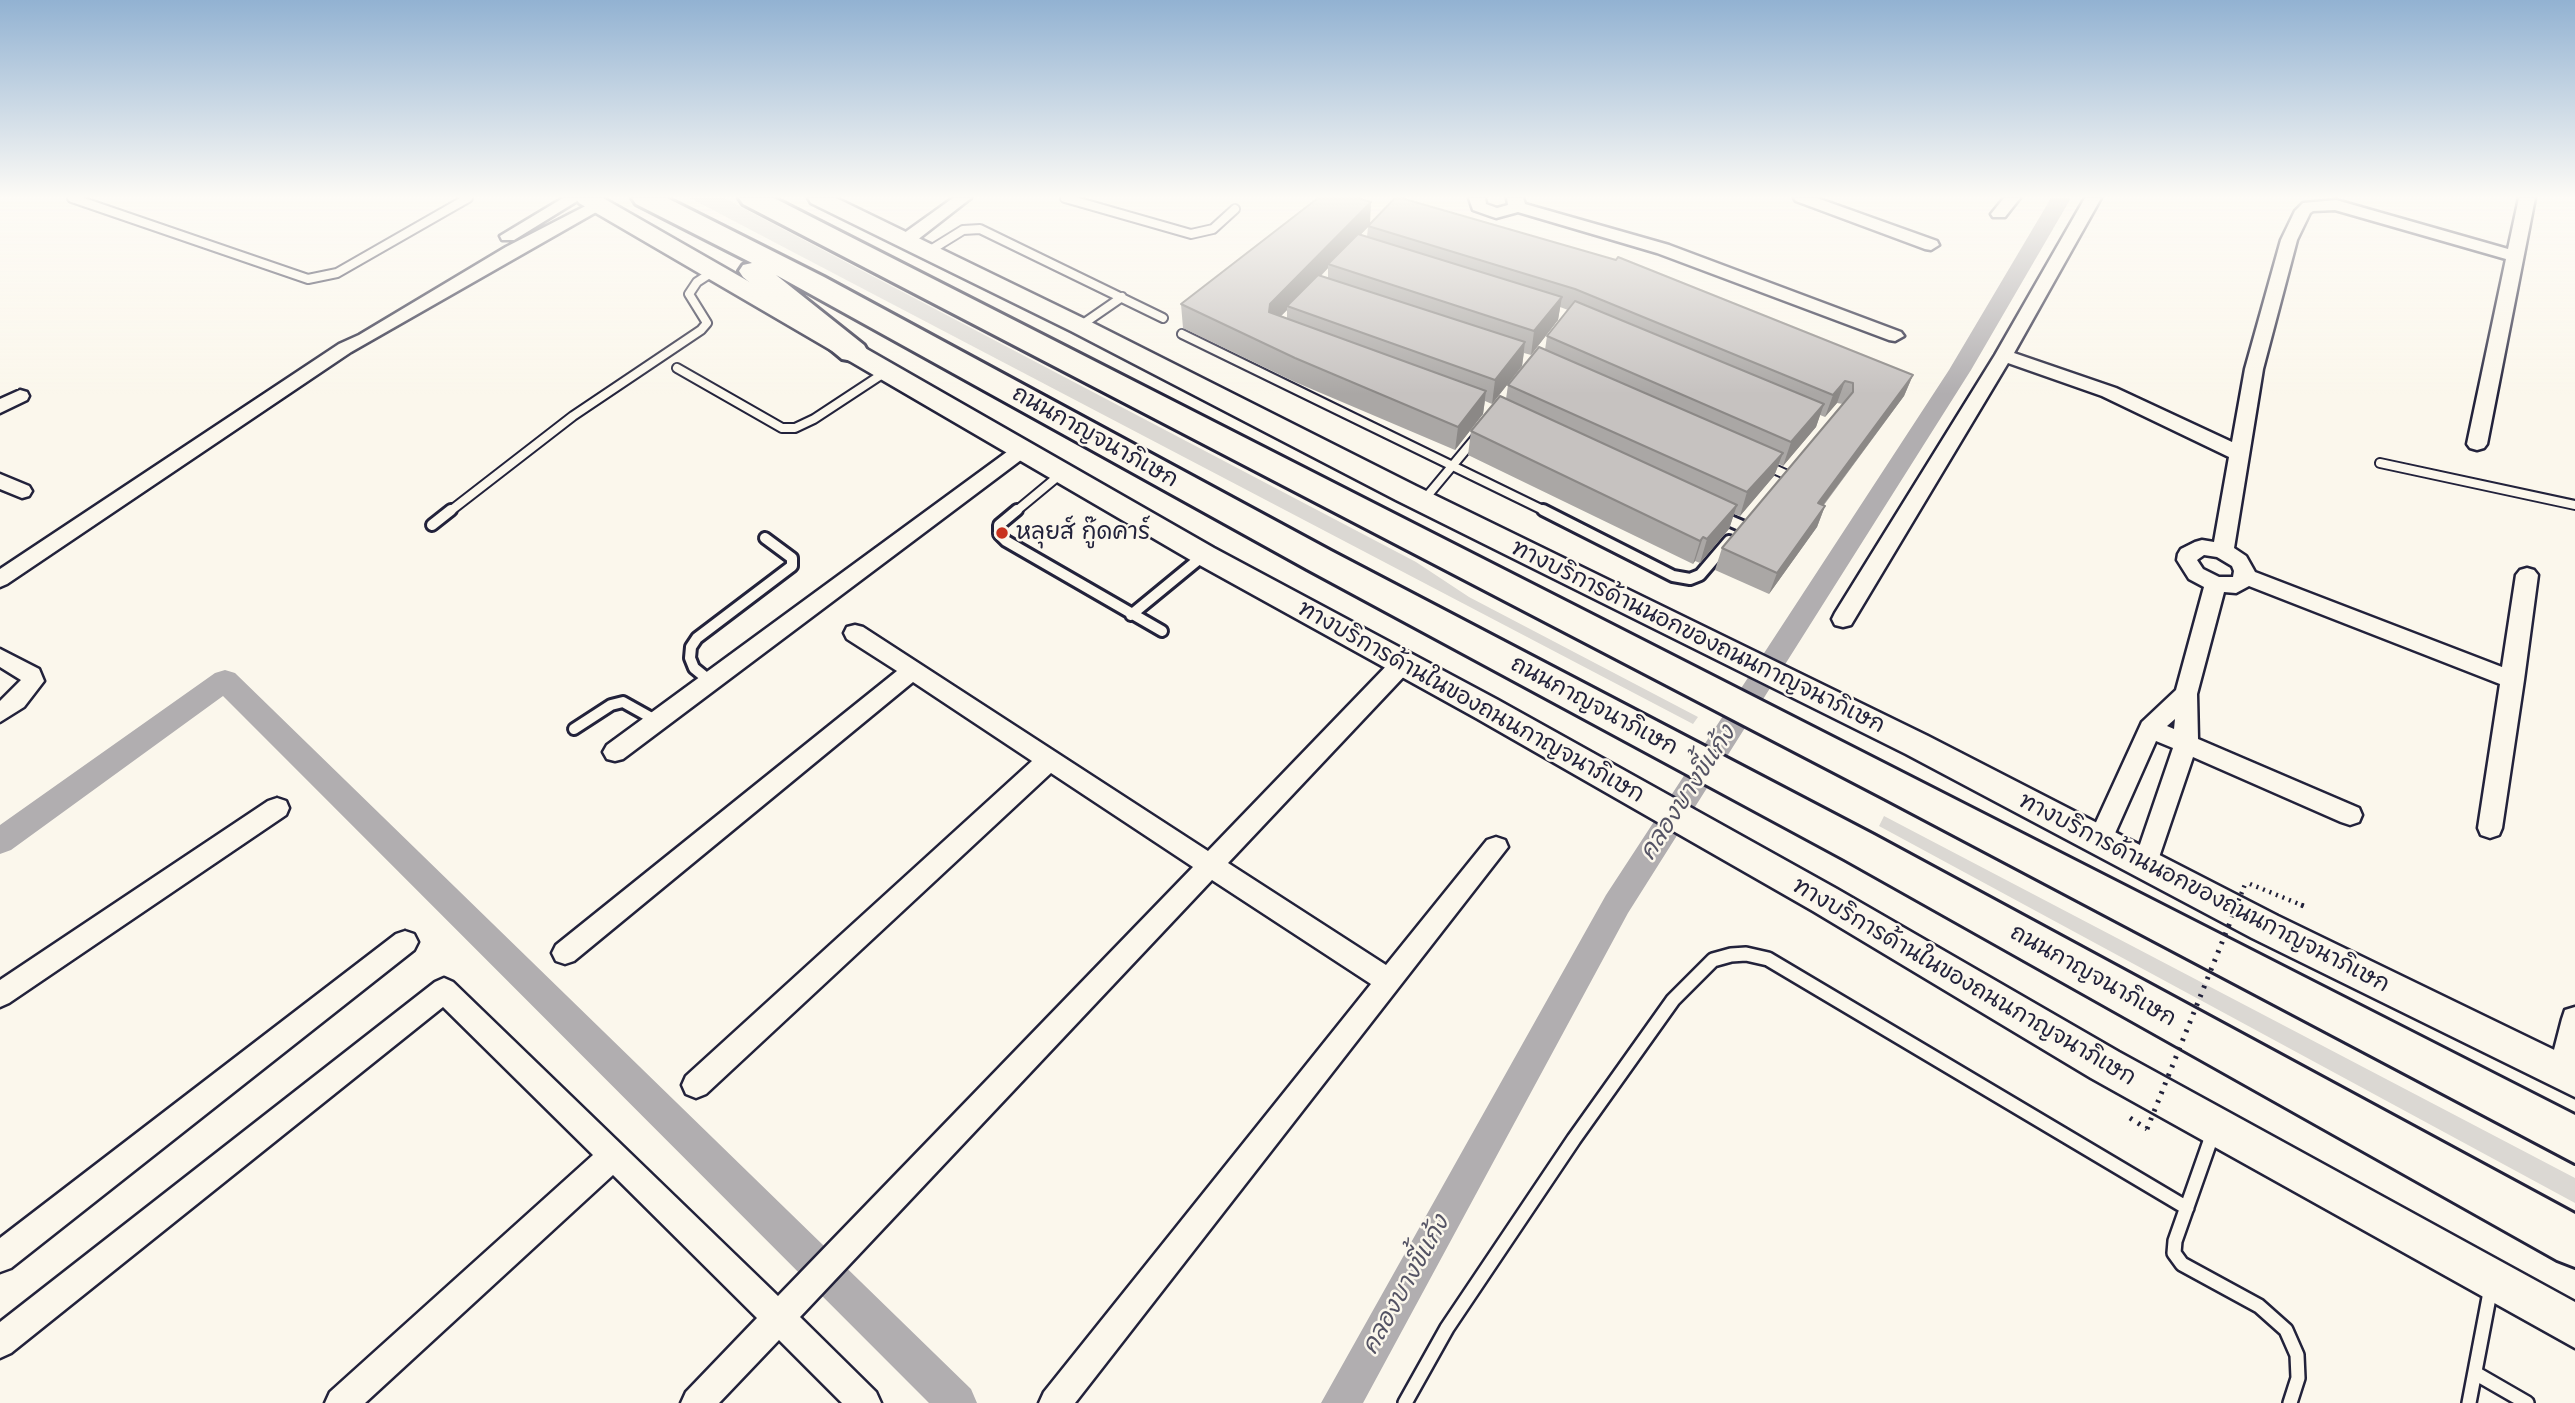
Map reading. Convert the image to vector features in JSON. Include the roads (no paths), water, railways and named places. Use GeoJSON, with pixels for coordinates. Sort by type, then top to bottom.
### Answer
{"type":"FeatureCollection","features":[{"type":"Feature","properties":{"kind":"highway"},"geometry":{"type":"LineString","coordinates":[[744,263],[853,352]]}},
{"type":"Feature","properties":{"kind":"highway","name":"ถนนกาญจนาภิเษก"},"geometry":{"type":"LineString","coordinates":[[773,263],[1522,669],[1859,847],[2575,1242]]}},
{"type":"Feature","properties":{"kind":"highway"},"geometry":{"type":"LineString","coordinates":[[880,263],[1898,787],[2575,1140]]}},
{"type":"Feature","properties":{"kind":"main road","name":"ทางบริการด้านในของถนนกาญจนาภิเษก"},"geometry":{"type":"LineString","coordinates":[[701,263],[1204,555],[1487,709],[2216,1126],[2575,1326]]}},
{"type":"Feature","properties":{"kind":"main road","name":"ทางบริการด้านนอกของถนนกาญจนาภิเษก"},"geometry":{"type":"LineString","coordinates":[[953,263],[1423,501],[1917,745],[2099,842],[2568,1076]]}},
{"type":"Feature","properties":{"kind":"street"},"geometry":{"type":"LineString","coordinates":[[345,348],[354,335],[463,263]]}},
{"type":"Feature","properties":{"kind":"street"},"geometry":{"type":"LineString","coordinates":[[0,579],[345,348],[365,339],[491,263]]}},
{"type":"Feature","properties":{"kind":"street"},"geometry":{"type":"LineString","coordinates":[[1704,263],[1895,336]]}},
{"type":"Feature","properties":{"kind":"street"},"geometry":{"type":"LineString","coordinates":[[1843,619],[2004,355],[2056,263]]}},
{"type":"Feature","properties":{"kind":"street"},"geometry":{"type":"LineString","coordinates":[[2223,551],[2254,369],[2283,263]]}},
{"type":"Feature","properties":{"kind":"street"},"geometry":{"type":"LineString","coordinates":[[2477,444],[2513,263]]}},
{"type":"Feature","properties":{"kind":"street"},"geometry":{"type":"LineString","coordinates":[[2004,355],[2109,392],[2238,453]]}},
{"type":"Feature","properties":{"kind":"street"},"geometry":{"type":"LineString","coordinates":[[0,407],[20,396]]}},
{"type":"Feature","properties":{"kind":"street"},"geometry":{"type":"LineString","coordinates":[[615,752],[1021,450]]}},
{"type":"Feature","properties":{"kind":"street"},"geometry":{"type":"LineString","coordinates":[[0,481],[22,491]]}},
{"type":"Feature","properties":{"kind":"street"},"geometry":{"type":"LineString","coordinates":[[2246,577],[2236,585],[2216,584],[2196,574],[2187,560],[2188,554],[2194,550],[2212,548],[2223,551],[2239,561],[2246,577],[2514,680]]}},
{"type":"Feature","properties":{"kind":"street"},"geometry":{"type":"LineString","coordinates":[[2490,828],[2514,680],[2527,576]]}},
{"type":"Feature","properties":{"kind":"street"},"geometry":{"type":"LineString","coordinates":[[2145,865],[2186,744],[2186,694],[2216,584]]}},
{"type":"Feature","properties":{"kind":"street"},"geometry":{"type":"LineString","coordinates":[[855,634],[1388,981]]}},
{"type":"Feature","properties":{"kind":"street"},"geometry":{"type":"LineString","coordinates":[[0,657],[32,676],[33,681],[16,701],[0,713]]}},
{"type":"Feature","properties":{"kind":"street"},"geometry":{"type":"LineString","coordinates":[[697,1403],[1403,663]]}},
{"type":"Feature","properties":{"kind":"street"},"geometry":{"type":"LineString","coordinates":[[565,953],[912,671]]}},
{"type":"Feature","properties":{"kind":"street"},"geometry":{"type":"LineString","coordinates":[[2099,842],[2150,728],[2186,694]]}},
{"type":"Feature","properties":{"kind":"street"},"geometry":{"type":"LineString","coordinates":[[2150,728],[2350,815]]}},
{"type":"Feature","properties":{"kind":"street"},"geometry":{"type":"LineString","coordinates":[[696,1085],[1049,760]]}},
{"type":"Feature","properties":{"kind":"street"},"geometry":{"type":"LineString","coordinates":[[0,995],[277,808]]}},
{"type":"Feature","properties":{"kind":"street"},"geometry":{"type":"LineString","coordinates":[[1055,1403],[1496,847]]}},
{"type":"Feature","properties":{"kind":"street"},"geometry":{"type":"LineString","coordinates":[[0,1257],[405,942]]}},
{"type":"Feature","properties":{"kind":"street"},"geometry":{"type":"LineString","coordinates":[[0,1342],[444,990],[865,1403]]}},
{"type":"Feature","properties":{"kind":"street"},"geometry":{"type":"LineString","coordinates":[[2568,1076],[2575,1019]]}},
{"type":"Feature","properties":{"kind":"street"},"geometry":{"type":"LineString","coordinates":[[341,1403],[613,1156]]}},
{"type":"Feature","properties":{"kind":"lane"},"geometry":{"type":"LineString","coordinates":[[263,263],[308,279],[337,273],[354,263]]}},
{"type":"Feature","properties":{"kind":"lane"},"geometry":{"type":"LineString","coordinates":[[1052,263],[1163,318]]}},
{"type":"Feature","properties":{"kind":"lane"},"geometry":{"type":"LineString","coordinates":[[432,525],[584,408],[701,330],[708,323],[689,294],[697,282],[714,271]]}},
{"type":"Feature","properties":{"kind":"lane"},"geometry":{"type":"LineString","coordinates":[[1080,326],[1122,297]]}},
{"type":"Feature","properties":{"kind":"lane"},"geometry":{"type":"LineString","coordinates":[[1182,334],[1454,465],[1673,576],[1690,579],[1700,575],[1750,516]]}},
{"type":"Feature","properties":{"kind":"lane"},"geometry":{"type":"LineString","coordinates":[[677,368],[782,428],[796,428],[814,419],[887,372]]}},
{"type":"Feature","properties":{"kind":"lane"},"geometry":{"type":"LineString","coordinates":[[1423,501],[1484,428]]}},
{"type":"Feature","properties":{"kind":"lane"},"geometry":{"type":"LineString","coordinates":[[1748,457],[1785,474]]}},
{"type":"Feature","properties":{"kind":"lane"},"geometry":{"type":"LineString","coordinates":[[2380,463],[2575,505]]}},
{"type":"Feature","properties":{"kind":"lane"},"geometry":{"type":"LineString","coordinates":[[1777,485],[1794,464]]}},
{"type":"Feature","properties":{"kind":"lane"},"geometry":{"type":"LineString","coordinates":[[1062,473],[999,525],[999,534],[1006,541],[1162,631]]}},
{"type":"Feature","properties":{"kind":"lane"},"geometry":{"type":"LineString","coordinates":[[1705,509],[1742,526]]}},
{"type":"Feature","properties":{"kind":"lane"},"geometry":{"type":"LineString","coordinates":[[710,681],[694,668],[690,658],[691,648],[697,638],[792,566],[792,558],[765,538]]}},
{"type":"Feature","properties":{"kind":"lane"},"geometry":{"type":"LineString","coordinates":[[1131,615],[1204,555]]}},
{"type":"Feature","properties":{"kind":"lane"},"geometry":{"type":"LineString","coordinates":[[574,729],[611,705],[623,702],[657,721]]}},
{"type":"Feature","properties":{"kind":"lane"},"geometry":{"type":"LineString","coordinates":[[1405,1403],[1447,1328],[1574,1139],[1673,1000],[1713,960],[1731,955],[1746,954],[1768,959],[2187,1208]]}},
{"type":"Feature","properties":{"kind":"lane"},"geometry":{"type":"LineString","coordinates":[[2216,1126],[2175,1241],[2175,1253],[2182,1264],[2259,1306],[2286,1331],[2297,1355],[2298,1378],[2290,1403]]}},
{"type":"Feature","properties":{"kind":"lane"},"geometry":{"type":"LineString","coordinates":[[2469,1403],[2492,1280]]}},
{"type":"Feature","properties":{"kind":"lane"},"geometry":{"type":"LineString","coordinates":[[2475,1373],[2527,1403]]}},
{"type":"Feature","properties":{"kind":"waterway","name":"คลองบางขี้แก้ง"},"geometry":{"type":"LineString","coordinates":[[1341,1403],[1617,904],[1960,370],[2023,263]]}},
{"type":"Feature","properties":{"kind":"waterway"},"geometry":{"type":"LineString","coordinates":[[0,841],[225,680],[957,1403]]}},
{"type":"Feature","properties":{"kind":"place","name":"หลุยส์ กู๊ดคาร์"},"geometry":{"type":"Point","coordinates":[1002,533]}}]}
